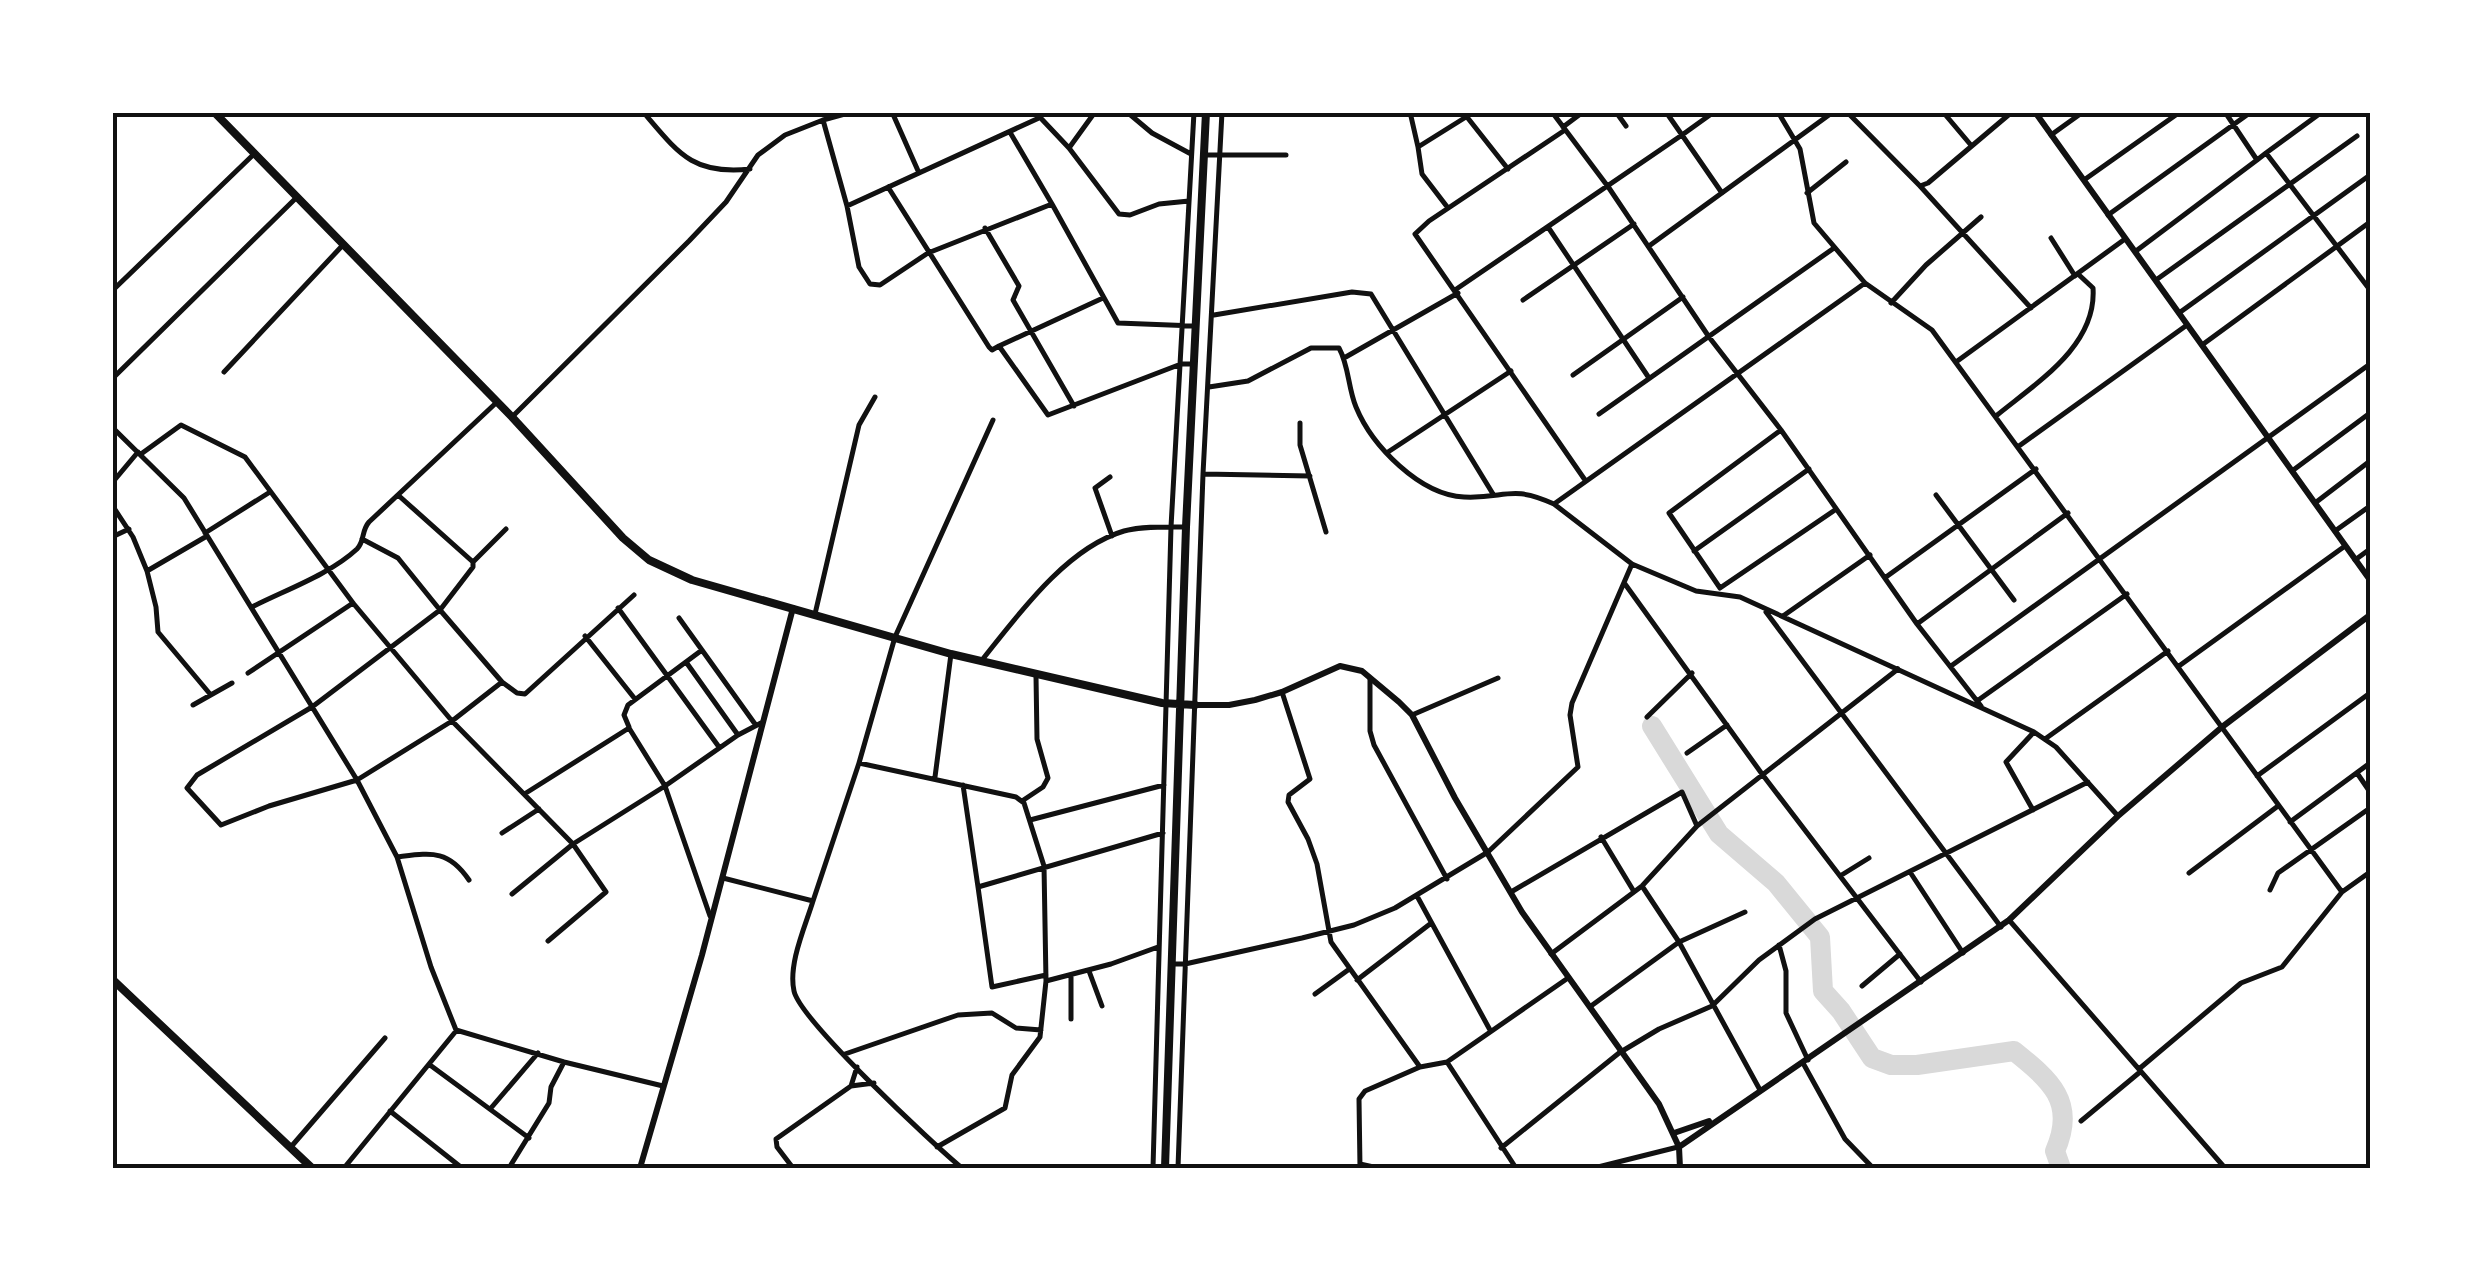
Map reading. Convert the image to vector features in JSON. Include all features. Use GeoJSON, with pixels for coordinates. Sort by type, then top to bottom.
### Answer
{"type":"FeatureCollection","features":[{"type":"Feature","properties":{"kind":"main road"},"geometry":{"type":"LineString","coordinates":[[214,112],[638,552],[692,580],[951,654],[1036,676],[1195,705]]}},
{"type":"Feature","properties":{"kind":"main road"},"geometry":{"type":"LineString","coordinates":[[1165,1168],[1186,527],[1206,112]]}},
{"type":"Feature","properties":{"kind":"main road"},"geometry":{"type":"LineString","coordinates":[[112,980],[312,1168]]}},
{"type":"Feature","properties":{"kind":"street"},"geometry":{"type":"LineString","coordinates":[[644,112],[666,138],[702,166],[712,171],[750,169]]}},
{"type":"Feature","properties":{"kind":"street"},"geometry":{"type":"LineString","coordinates":[[512,417],[726,202],[758,155],[802,126],[852,112]]}},
{"type":"Feature","properties":{"kind":"street"},"geometry":{"type":"LineString","coordinates":[[892,112],[919,172]]}},
{"type":"Feature","properties":{"kind":"street"},"geometry":{"type":"LineString","coordinates":[[1069,148],[1094,112]]}},
{"type":"Feature","properties":{"kind":"street"},"geometry":{"type":"LineString","coordinates":[[1127,112],[1152,133],[1192,155]]}},
{"type":"Feature","properties":{"kind":"street"},"geometry":{"type":"LineString","coordinates":[[1153,1168],[1171,527],[1194,112]]}},
{"type":"Feature","properties":{"kind":"street"},"geometry":{"type":"LineString","coordinates":[[1178,1168],[1203,474],[1222,112]]}},
{"type":"Feature","properties":{"kind":"street"},"geometry":{"type":"LineString","coordinates":[[1410,112],[1422,174],[1448,208]]}},
{"type":"Feature","properties":{"kind":"street"},"geometry":{"type":"LineString","coordinates":[[1552,112],[1609,188],[1709,338],[1781,430],[1917,624],[1980,704]]}},
{"type":"Feature","properties":{"kind":"street"},"geometry":{"type":"LineString","coordinates":[[1583,112],[1416,234],[1585,480]]}},
{"type":"Feature","properties":{"kind":"street"},"geometry":{"type":"LineString","coordinates":[[1616,112],[1626,126]]}},
{"type":"Feature","properties":{"kind":"street"},"geometry":{"type":"LineString","coordinates":[[1666,112],[1722,194]]}},
{"type":"Feature","properties":{"kind":"street"},"geometry":{"type":"LineString","coordinates":[[1344,358],[1457,292],[1714,112]]}},
{"type":"Feature","properties":{"kind":"street"},"geometry":{"type":"LineString","coordinates":[[1778,112],[1802,155],[1811,216],[1834,248],[1866,283],[1932,330],[2342,892]]}},
{"type":"Feature","properties":{"kind":"street"},"geometry":{"type":"LineString","coordinates":[[1649,246],[1833,112]]}},
{"type":"Feature","properties":{"kind":"street"},"geometry":{"type":"LineString","coordinates":[[1847,112],[2031,308]]}},
{"type":"Feature","properties":{"kind":"street"},"geometry":{"type":"LineString","coordinates":[[1942,112],[1970,146]]}},
{"type":"Feature","properties":{"kind":"street"},"geometry":{"type":"LineString","coordinates":[[1920,186],[2012,112]]}},
{"type":"Feature","properties":{"kind":"street"},"geometry":{"type":"LineString","coordinates":[[2035,112],[2370,580]]}},
{"type":"Feature","properties":{"kind":"street"},"geometry":{"type":"LineString","coordinates":[[2051,136],[2083,112]]}},
{"type":"Feature","properties":{"kind":"street"},"geometry":{"type":"LineString","coordinates":[[2084,180],[2180,112]]}},
{"type":"Feature","properties":{"kind":"street"},"geometry":{"type":"LineString","coordinates":[[2225,112],[2257,160]]}},
{"type":"Feature","properties":{"kind":"street"},"geometry":{"type":"LineString","coordinates":[[2108,215],[2251,112]]}},
{"type":"Feature","properties":{"kind":"street"},"geometry":{"type":"LineString","coordinates":[[2134,252],[2322,112]]}},
{"type":"Feature","properties":{"kind":"street"},"geometry":{"type":"LineString","coordinates":[[847,206],[1011,134],[1038,115],[1069,148],[1119,214],[1130,216],[1159,204],[1189,201]]}},
{"type":"Feature","properties":{"kind":"street"},"geometry":{"type":"LineString","coordinates":[[1418,147],[1470,115],[1508,170]]}},
{"type":"Feature","properties":{"kind":"street"},"geometry":{"type":"LineString","coordinates":[[823,120],[847,206],[854,252],[870,284],[880,286],[928,253],[1052,204]]}},
{"type":"Feature","properties":{"kind":"street"},"geometry":{"type":"LineString","coordinates":[[1011,134],[1118,323],[1198,326]]}},
{"type":"Feature","properties":{"kind":"street"},"geometry":{"type":"LineString","coordinates":[[2155,281],[2356,136]]}},
{"type":"Feature","properties":{"kind":"street"},"geometry":{"type":"LineString","coordinates":[[2266,153],[2370,290]]}},
{"type":"Feature","properties":{"kind":"street"},"geometry":{"type":"LineString","coordinates":[[112,292],[254,154]]}},
{"type":"Feature","properties":{"kind":"street"},"geometry":{"type":"LineString","coordinates":[[1204,156],[1286,155]]}},
{"type":"Feature","properties":{"kind":"street"},"geometry":{"type":"LineString","coordinates":[[1808,193],[1846,162]]}},
{"type":"Feature","properties":{"kind":"street"},"geometry":{"type":"LineString","coordinates":[[2179,313],[2370,175]]}},
{"type":"Feature","properties":{"kind":"street"},"geometry":{"type":"LineString","coordinates":[[888,186],[992,350],[1103,298]]}},
{"type":"Feature","properties":{"kind":"street"},"geometry":{"type":"LineString","coordinates":[[112,379],[295,199]]}},
{"type":"Feature","properties":{"kind":"street"},"geometry":{"type":"LineString","coordinates":[[1890,303],[1926,264],[1981,217]]}},
{"type":"Feature","properties":{"kind":"street"},"geometry":{"type":"LineString","coordinates":[[2202,344],[2370,222]]}},
{"type":"Feature","properties":{"kind":"street"},"geometry":{"type":"LineString","coordinates":[[1523,300],[1634,224]]}},
{"type":"Feature","properties":{"kind":"street"},"geometry":{"type":"LineString","coordinates":[[985,228],[1018,286],[1012,300],[1074,406]]}},
{"type":"Feature","properties":{"kind":"street"},"geometry":{"type":"LineString","coordinates":[[1548,228],[1649,378]]}},
{"type":"Feature","properties":{"kind":"street"},"geometry":{"type":"LineString","coordinates":[[1996,416],[2049,372],[2085,330],[2093,306],[2093,288],[2076,275],[2051,238]]}},
{"type":"Feature","properties":{"kind":"street"},"geometry":{"type":"LineString","coordinates":[[1956,362],[2125,239]]}},
{"type":"Feature","properties":{"kind":"street"},"geometry":{"type":"LineString","coordinates":[[224,372],[342,246]]}},
{"type":"Feature","properties":{"kind":"street"},"geometry":{"type":"LineString","coordinates":[[1599,414],[1834,248]]}},
{"type":"Feature","properties":{"kind":"street"},"geometry":{"type":"LineString","coordinates":[[1554,504],[1866,283]]}},
{"type":"Feature","properties":{"kind":"street"},"geometry":{"type":"LineString","coordinates":[[1214,315],[1367,291],[1396,331],[1443,416],[1493,494]]}},
{"type":"Feature","properties":{"kind":"street"},"geometry":{"type":"LineString","coordinates":[[1573,375],[1683,297]]}},
{"type":"Feature","properties":{"kind":"street"},"geometry":{"type":"LineString","coordinates":[[2019,446],[2188,325]]}},
{"type":"Feature","properties":{"kind":"street"},"geometry":{"type":"LineString","coordinates":[[999,346],[1044,413],[1053,414],[1181,364],[1196,363]]}},
{"type":"Feature","properties":{"kind":"street"},"geometry":{"type":"LineString","coordinates":[[1208,386],[1248,381],[1310,348],[1335,346],[1342,352],[1357,410],[1387,453],[1436,490],[1468,498],[1515,491],[1554,504],[1632,564],[1696,591],[1716,590],[1740,597],[1980,704],[2045,739],[2118,816]]}},
{"type":"Feature","properties":{"kind":"street"},"geometry":{"type":"LineString","coordinates":[[1950,666],[2370,364]]}},
{"type":"Feature","properties":{"kind":"street"},"geometry":{"type":"LineString","coordinates":[[1387,453],[1511,370]]}},
{"type":"Feature","properties":{"kind":"street"},"geometry":{"type":"LineString","coordinates":[[815,614],[859,425],[875,397]]}},
{"type":"Feature","properties":{"kind":"street"},"geometry":{"type":"LineString","coordinates":[[252,607],[326,569],[359,546],[363,528],[497,402]]}},
{"type":"Feature","properties":{"kind":"street"},"geometry":{"type":"LineString","coordinates":[[2292,471],[2370,413]]}},
{"type":"Feature","properties":{"kind":"street"},"geometry":{"type":"LineString","coordinates":[[962,1168],[807,1016],[795,997],[796,965],[896,638],[993,420]]}},
{"type":"Feature","properties":{"kind":"street"},"geometry":{"type":"LineString","coordinates":[[1300,423],[1300,445],[1326,532]]}},
{"type":"Feature","properties":{"kind":"street"},"geometry":{"type":"LineString","coordinates":[[112,483],[140,453],[176,426],[187,426],[245,457],[353,603],[452,721],[573,844],[606,892],[548,941]]}},
{"type":"Feature","properties":{"kind":"street"},"geometry":{"type":"LineString","coordinates":[[112,428],[182,496],[357,780],[399,860],[431,967],[456,1030]]}},
{"type":"Feature","properties":{"kind":"street"},"geometry":{"type":"LineString","coordinates":[[1716,590],[1670,518],[1672,509],[1781,430]]}},
{"type":"Feature","properties":{"kind":"street"},"geometry":{"type":"LineString","coordinates":[[2315,503],[2370,461]]}},
{"type":"Feature","properties":{"kind":"street"},"geometry":{"type":"LineString","coordinates":[[1694,552],[1809,469]]}},
{"type":"Feature","properties":{"kind":"street"},"geometry":{"type":"LineString","coordinates":[[1886,577],[2036,469]]}},
{"type":"Feature","properties":{"kind":"street"},"geometry":{"type":"LineString","coordinates":[[1203,474],[1310,476]]}},
{"type":"Feature","properties":{"kind":"street"},"geometry":{"type":"LineString","coordinates":[[1110,477],[1095,488],[1112,536]]}},
{"type":"Feature","properties":{"kind":"street"},"geometry":{"type":"LineString","coordinates":[[147,571],[271,492]]}},
{"type":"Feature","properties":{"kind":"street"},"geometry":{"type":"LineString","coordinates":[[398,495],[473,562]]}},
{"type":"Feature","properties":{"kind":"street"},"geometry":{"type":"LineString","coordinates":[[1936,495],[2014,600]]}},
{"type":"Feature","properties":{"kind":"street"},"geometry":{"type":"LineString","coordinates":[[112,504],[129,528],[147,571],[158,632],[210,694]]}},
{"type":"Feature","properties":{"kind":"street"},"geometry":{"type":"LineString","coordinates":[[2335,531],[2370,506]]}},
{"type":"Feature","properties":{"kind":"street"},"geometry":{"type":"LineString","coordinates":[[1716,590],[1836,510]]}},
{"type":"Feature","properties":{"kind":"street"},"geometry":{"type":"LineString","coordinates":[[1917,624],[2068,513]]}},
{"type":"Feature","properties":{"kind":"street"},"geometry":{"type":"LineString","coordinates":[[982,660],[1022,610],[1076,557],[1128,530],[1186,527]]}},
{"type":"Feature","properties":{"kind":"street"},"geometry":{"type":"LineString","coordinates":[[112,538],[129,528]]}},
{"type":"Feature","properties":{"kind":"street"},"geometry":{"type":"LineString","coordinates":[[502,682],[452,721],[357,780],[220,825],[187,788],[187,783],[197,775],[312,707],[440,610],[473,562],[506,529]]}},
{"type":"Feature","properties":{"kind":"street"},"geometry":{"type":"LineString","coordinates":[[360,538],[398,558],[502,682],[516,693],[524,694],[634,595]]}},
{"type":"Feature","properties":{"kind":"street"},"geometry":{"type":"LineString","coordinates":[[2179,666],[2345,546]]}},
{"type":"Feature","properties":{"kind":"street"},"geometry":{"type":"LineString","coordinates":[[2355,560],[2370,548]]}},
{"type":"Feature","properties":{"kind":"street"},"geometry":{"type":"LineString","coordinates":[[1783,616],[1870,555]]}},
{"type":"Feature","properties":{"kind":"street"},"geometry":{"type":"LineString","coordinates":[[1172,964],[1372,918],[1447,879],[1488,852],[1578,767],[1570,715],[1572,703],[1632,564]]}},
{"type":"Feature","properties":{"kind":"street"},"geometry":{"type":"LineString","coordinates":[[1625,584],[1762,774],[1921,982]]}},
{"type":"Feature","properties":{"kind":"street"},"geometry":{"type":"LineString","coordinates":[[1980,704],[2127,594]]}},
{"type":"Feature","properties":{"kind":"street"},"geometry":{"type":"LineString","coordinates":[[248,673],[353,603]]}},
{"type":"Feature","properties":{"kind":"street"},"geometry":{"type":"LineString","coordinates":[[618,608],[720,747]]}},
{"type":"Feature","properties":{"kind":"street"},"geometry":{"type":"LineString","coordinates":[[640,1168],[712,919],[758,724],[793,608]]}},
{"type":"Feature","properties":{"kind":"street"},"geometry":{"type":"LineString","coordinates":[[1764,609],[2000,926]]}},
{"type":"Feature","properties":{"kind":"street"},"geometry":{"type":"LineString","coordinates":[[1594,1168],[1678,1147],[1963,953],[2009,920],[2118,816],[2222,727],[2370,615]]}},
{"type":"Feature","properties":{"kind":"street"},"geometry":{"type":"LineString","coordinates":[[679,618],[758,724]]}},
{"type":"Feature","properties":{"kind":"street"},"geometry":{"type":"LineString","coordinates":[[586,636],[636,699]]}},
{"type":"Feature","properties":{"kind":"street"},"geometry":{"type":"LineString","coordinates":[[702,650],[624,710],[629,728],[665,786],[712,919]]}},
{"type":"Feature","properties":{"kind":"street"},"geometry":{"type":"LineString","coordinates":[[2045,739],[2168,652]]}},
{"type":"Feature","properties":{"kind":"street"},"geometry":{"type":"LineString","coordinates":[[934,777],[951,654]]}},
{"type":"Feature","properties":{"kind":"street"},"geometry":{"type":"LineString","coordinates":[[686,662],[738,735]]}},
{"type":"Feature","properties":{"kind":"street"},"geometry":{"type":"LineString","coordinates":[[1195,705],[1229,705],[1282,692],[1340,666],[1370,676],[1412,715],[1511,892],[1588,1008],[1659,1104],[1678,1147],[1680,1168]]}},
{"type":"Feature","properties":{"kind":"street"},"geometry":{"type":"LineString","coordinates":[[1551,954],[1642,886],[1708,815],[1898,669]]}},
{"type":"Feature","properties":{"kind":"street"},"geometry":{"type":"LineString","coordinates":[[1647,718],[1692,673]]}},
{"type":"Feature","properties":{"kind":"street"},"geometry":{"type":"LineString","coordinates":[[859,763],[934,777],[1022,801],[1043,787],[1048,778],[1036,739],[1036,676]]}},
{"type":"Feature","properties":{"kind":"street"},"geometry":{"type":"LineString","coordinates":[[1370,676],[1370,731],[1374,745],[1447,879]]}},
{"type":"Feature","properties":{"kind":"street"},"geometry":{"type":"LineString","coordinates":[[1412,715],[1498,678]]}},
{"type":"Feature","properties":{"kind":"street"},"geometry":{"type":"LineString","coordinates":[[193,705],[232,683]]}},
{"type":"Feature","properties":{"kind":"street"},"geometry":{"type":"LineString","coordinates":[[1282,692],[1309,774],[1288,802],[1317,864],[1328,931],[1348,970],[1420,1067]]}},
{"type":"Feature","properties":{"kind":"street"},"geometry":{"type":"LineString","coordinates":[[2257,776],[2370,693]]}},
{"type":"Feature","properties":{"kind":"street"},"geometry":{"type":"LineString","coordinates":[[512,894],[573,844],[758,724]]}},
{"type":"Feature","properties":{"kind":"street"},"geometry":{"type":"LineString","coordinates":[[1687,753],[1728,725]]}},
{"type":"Feature","properties":{"kind":"street"},"geometry":{"type":"LineString","coordinates":[[526,793],[629,728]]}},
{"type":"Feature","properties":{"kind":"street"},"geometry":{"type":"LineString","coordinates":[[2033,810],[2006,762],[2034,732]]}},
{"type":"Feature","properties":{"kind":"street"},"geometry":{"type":"LineString","coordinates":[[2290,822],[2370,763]]}},
{"type":"Feature","properties":{"kind":"street"},"geometry":{"type":"LineString","coordinates":[[2357,773],[2370,792]]}},
{"type":"Feature","properties":{"kind":"street"},"geometry":{"type":"LineString","coordinates":[[1501,1148],[1620,1053],[1659,1029],[1712,1006],[1779,945],[1815,919],[2089,782]]}},
{"type":"Feature","properties":{"kind":"street"},"geometry":{"type":"LineString","coordinates":[[963,785],[992,987],[1090,971],[1158,947]]}},
{"type":"Feature","properties":{"kind":"street"},"geometry":{"type":"LineString","coordinates":[[1030,820],[1164,785]]}},
{"type":"Feature","properties":{"kind":"street"},"geometry":{"type":"LineString","coordinates":[[1511,892],[1682,792],[1699,824]]}},
{"type":"Feature","properties":{"kind":"street"},"geometry":{"type":"LineString","coordinates":[[937,1147],[1005,1108],[1012,1075],[1042,1030],[1046,978],[1044,866],[1022,801]]}},
{"type":"Feature","properties":{"kind":"street"},"geometry":{"type":"LineString","coordinates":[[2189,874],[2279,806]]}},
{"type":"Feature","properties":{"kind":"street"},"geometry":{"type":"LineString","coordinates":[[2270,890],[2278,873],[2370,808]]}},
{"type":"Feature","properties":{"kind":"street"},"geometry":{"type":"LineString","coordinates":[[502,833],[539,809]]}},
{"type":"Feature","properties":{"kind":"street"},"geometry":{"type":"LineString","coordinates":[[978,887],[1162,832]]}},
{"type":"Feature","properties":{"kind":"street"},"geometry":{"type":"LineString","coordinates":[[1601,837],[1634,892]]}},
{"type":"Feature","properties":{"kind":"street"},"geometry":{"type":"LineString","coordinates":[[399,860],[434,853],[456,865],[469,880]]}},
{"type":"Feature","properties":{"kind":"street"},"geometry":{"type":"LineString","coordinates":[[1840,876],[1869,858]]}},
{"type":"Feature","properties":{"kind":"street"},"geometry":{"type":"LineString","coordinates":[[1910,872],[1963,953]]}},
{"type":"Feature","properties":{"kind":"street"},"geometry":{"type":"LineString","coordinates":[[2081,1121],[2240,983],[2282,967],[2342,892],[2370,872]]}},
{"type":"Feature","properties":{"kind":"street"},"geometry":{"type":"LineString","coordinates":[[723,878],[813,901]]}},
{"type":"Feature","properties":{"kind":"street"},"geometry":{"type":"LineString","coordinates":[[1642,886],[1679,942],[1760,1090]]}},
{"type":"Feature","properties":{"kind":"street"},"geometry":{"type":"LineString","coordinates":[[1417,896],[1491,1031]]}},
{"type":"Feature","properties":{"kind":"street"},"geometry":{"type":"LineString","coordinates":[[1588,1008],[1679,942],[1745,912]]}},
{"type":"Feature","properties":{"kind":"street"},"geometry":{"type":"LineString","coordinates":[[2009,920],[2225,1168]]}},
{"type":"Feature","properties":{"kind":"street"},"geometry":{"type":"LineString","coordinates":[[1357,980],[1431,924]]}},
{"type":"Feature","properties":{"kind":"street"},"geometry":{"type":"LineString","coordinates":[[1779,945],[1786,971],[1786,1014],[1806,1062],[1846,1140],[1873,1168]]}},
{"type":"Feature","properties":{"kind":"street"},"geometry":{"type":"LineString","coordinates":[[1862,986],[1900,954]]}},
{"type":"Feature","properties":{"kind":"street"},"geometry":{"type":"LineString","coordinates":[[1315,994],[1348,970]]}},
{"type":"Feature","properties":{"kind":"street"},"geometry":{"type":"LineString","coordinates":[[1090,971],[1102,1006]]}},
{"type":"Feature","properties":{"kind":"street"},"geometry":{"type":"LineString","coordinates":[[1071,975],[1071,1018]]}},
{"type":"Feature","properties":{"kind":"street"},"geometry":{"type":"LineString","coordinates":[[1378,1168],[1360,1166],[1359,1099],[1365,1091],[1420,1067],[1446,1062],[1568,978]]}},
{"type":"Feature","properties":{"kind":"street"},"geometry":{"type":"LineString","coordinates":[[845,1054],[958,1015],[992,1014],[1016,1028],[1042,1030]]}},
{"type":"Feature","properties":{"kind":"street"},"geometry":{"type":"LineString","coordinates":[[456,1030],[663,1086]]}},
{"type":"Feature","properties":{"kind":"street"},"geometry":{"type":"LineString","coordinates":[[344,1168],[456,1030]]}},
{"type":"Feature","properties":{"kind":"street"},"geometry":{"type":"LineString","coordinates":[[290,1148],[384,1038]]}},
{"type":"Feature","properties":{"kind":"street"},"geometry":{"type":"LineString","coordinates":[[490,1108],[538,1054]]}},
{"type":"Feature","properties":{"kind":"street"},"geometry":{"type":"LineString","coordinates":[[509,1168],[549,1104],[551,1087],[564,1062]]}},
{"type":"Feature","properties":{"kind":"street"},"geometry":{"type":"LineString","coordinates":[[1446,1062],[1516,1168]]}},
{"type":"Feature","properties":{"kind":"street"},"geometry":{"type":"LineString","coordinates":[[430,1064],[528,1138]]}},
{"type":"Feature","properties":{"kind":"street"},"geometry":{"type":"LineString","coordinates":[[851,1086],[856,1068]]}},
{"type":"Feature","properties":{"kind":"street"},"geometry":{"type":"LineString","coordinates":[[793,1168],[777,1148],[776,1138],[851,1086],[874,1083]]}},
{"type":"Feature","properties":{"kind":"street"},"geometry":{"type":"LineString","coordinates":[[390,1111],[462,1168]]}},
{"type":"Feature","properties":{"kind":"street"},"geometry":{"type":"LineString","coordinates":[[1673,1134],[1720,1117]]}},
{"type":"Feature","properties":{"kind":"waterway"},"geometry":{"type":"LineString","coordinates":[[1652,726],[1719,834],[1776,883],[1820,937],[1823,991],[1872,1058],[1891,1065],[1917,1065],[2014,1051],[2049,1082],[2061,1105],[2063,1119],[2055,1151],[2061,1168]]}}]}
